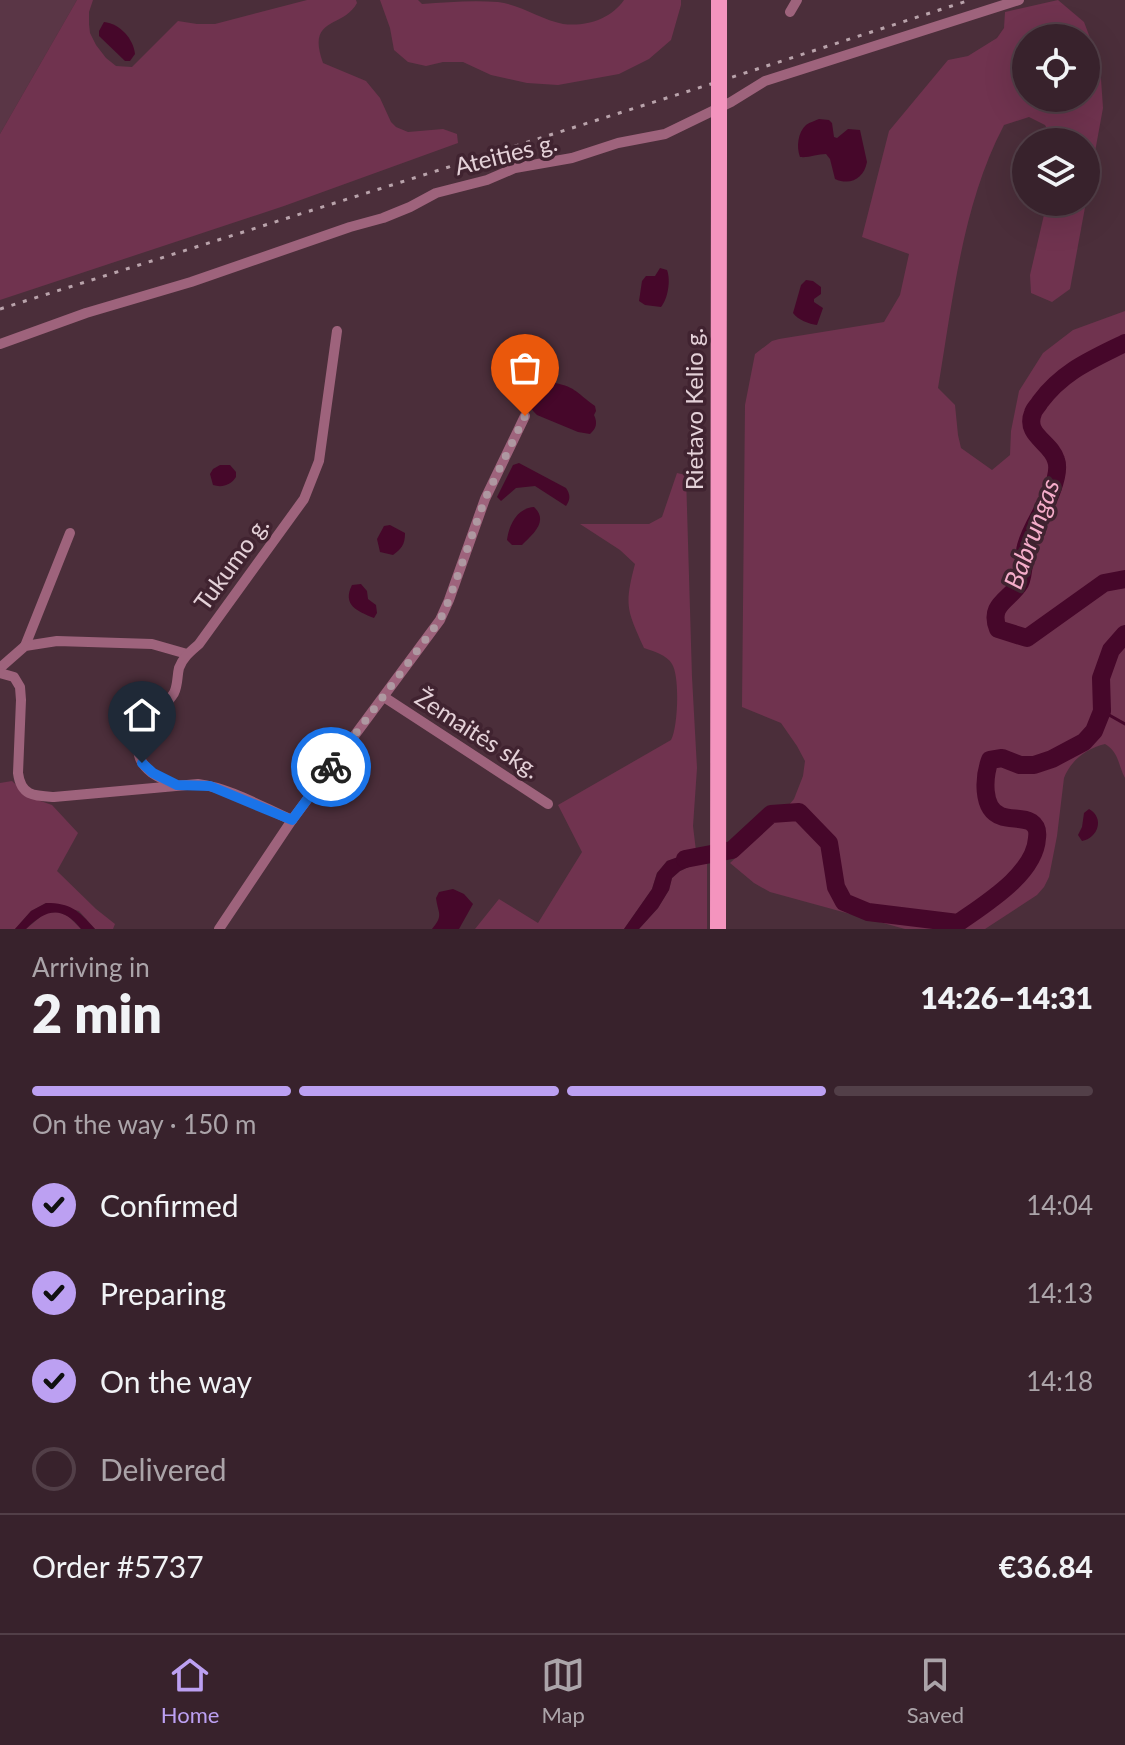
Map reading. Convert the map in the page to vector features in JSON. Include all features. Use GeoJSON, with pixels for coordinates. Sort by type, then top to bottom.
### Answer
{"type":"FeatureCollection","features":[{"type":"Feature","properties":{"kind":"main road","name":"Rietavo Kelio g."},"geometry":{"type":"LineString","coordinates":[[718,929],[719,0]]}},
{"type":"Feature","properties":{"kind":"street"},"geometry":{"type":"LineString","coordinates":[[790,12],[797,0]]}},
{"type":"Feature","properties":{"kind":"street","name":"Ateities g."},"geometry":{"type":"LineString","coordinates":[[0,344],[86,313],[191,282],[383,218],[436,193],[487,180],[515,168],[572,158],[618,143],[665,134],[731,102],[765,81],[1019,0]]}},
{"type":"Feature","properties":{"kind":"street","name":"Tukumo g."},"geometry":{"type":"LineString","coordinates":[[177,785],[153,773],[142,763],[137,749],[141,735],[176,690],[180,666],[187,654],[199,644],[304,499],[319,461],[337,331]]}},
{"type":"Feature","properties":{"kind":"street"},"geometry":{"type":"LineString","coordinates":[[219,929],[292,820],[440,620],[485,499],[525,416]]}},
{"type":"Feature","properties":{"kind":"street"},"geometry":{"type":"LineString","coordinates":[[70,533],[25,646],[0,670],[14,677],[20,687],[20,785],[28,793],[40,797],[177,785],[210,786],[292,820]]}},
{"type":"Feature","properties":{"kind":"street"},"geometry":{"type":"LineString","coordinates":[[25,646],[57,641],[152,644],[187,654]]}},
{"type":"Feature","properties":{"kind":"street","name":"Žemaitės skg."},"geometry":{"type":"LineString","coordinates":[[384,697],[548,804]]}},
{"type":"Feature","properties":{"kind":"shaded area"},"geometry":{"type":"Polygon","coordinates":[[[0,0],[77,0],[0,134],[0,0]]]}},
{"type":"Feature","properties":{"kind":"shaded area"},"geometry":{"type":"Polygon","coordinates":[[[77,0],[93,0],[89,12],[90,33],[106,58],[116,66],[132,67],[178,21],[215,24],[307,0],[356,0],[351,11],[328,25],[319,37],[323,63],[366,81],[380,98],[396,127],[408,132],[443,129],[457,134],[458,143],[284,206],[0,300],[0,134],[77,0]]]}},
{"type":"Feature","properties":{"kind":"shaded area"},"geometry":{"type":"Polygon","coordinates":[[[380,0],[418,0],[422,4],[498,2],[572,25],[605,17],[624,0],[681,0],[681,5],[671,40],[649,59],[619,74],[558,85],[527,83],[491,75],[463,62],[426,66],[408,62],[394,50],[380,0]]]}},
{"type":"Feature","properties":{"kind":"shaded area"},"geometry":{"type":"Polygon","coordinates":[[[1058,0],[1084,22],[1012,24],[1012,112],[1100,112],[1100,64],[1103,108],[1099,128],[1047,128],[1029,117],[1004,125],[978,187],[969,220],[954,287],[938,388],[955,405],[961,448],[992,470],[1010,455],[1019,391],[1043,353],[1073,330],[1125,311],[1125,778],[1116,755],[1105,744],[1092,748],[1075,760],[1064,778],[1049,877],[1037,895],[985,929],[905,929],[770,892],[730,863],[794,799],[805,761],[781,723],[742,707],[745,405],[755,354],[772,341],[884,322],[900,295],[909,254],[862,237],[889,131],[948,60],[968,56],[997,38],[1004,28],[1005,12],[1058,0]]]}},
{"type":"Feature","properties":{"kind":"shaded area"},"geometry":{"type":"Polygon","coordinates":[[[104,22],[129,37],[135,54],[130,61],[125,61],[99,36],[104,22]]]}},
{"type":"Feature","properties":{"kind":"shaded area"},"geometry":{"type":"Polygon","coordinates":[[[819,119],[832,123],[834,137],[837,138],[848,129],[860,130],[867,162],[856,179],[846,182],[835,179],[826,154],[800,157],[798,144],[801,132],[806,125],[819,119]]]}},
{"type":"Feature","properties":{"kind":"shaded area"},"geometry":{"type":"Polygon","coordinates":[[[1044,216],[1083,216],[1070,289],[1052,302],[1031,293],[1030,275],[1044,216]]]}},
{"type":"Feature","properties":{"kind":"shaded area"},"geometry":{"type":"Polygon","coordinates":[[[660,268],[667,270],[668,274],[665,299],[661,307],[645,305],[639,301],[642,281],[646,276],[655,276],[660,268]]]}},
{"type":"Feature","properties":{"kind":"shaded area"},"geometry":{"type":"Polygon","coordinates":[[[806,280],[821,287],[821,294],[814,299],[823,308],[817,325],[793,313],[801,285],[806,280]]]}},
{"type":"Feature","properties":{"kind":"shaded area"},"geometry":{"type":"Polygon","coordinates":[[[555,383],[572,389],[595,406],[596,426],[590,434],[537,415],[532,409],[529,403],[532,394],[555,383]]]}},
{"type":"Feature","properties":{"kind":"shaded area"},"geometry":{"type":"Polygon","coordinates":[[[519,463],[566,488],[569,501],[566,506],[535,486],[516,488],[501,501],[497,497],[513,465],[519,463]]]}},
{"type":"Feature","properties":{"kind":"shaded area"},"geometry":{"type":"Polygon","coordinates":[[[220,465],[230,465],[236,477],[226,485],[213,485],[210,474],[220,465]]]}},
{"type":"Feature","properties":{"kind":"shaded area"},"geometry":{"type":"Polygon","coordinates":[[[677,473],[686,475],[697,768],[693,826],[696,851],[667,861],[624,929],[475,929],[499,899],[538,923],[582,852],[558,805],[671,740],[677,702],[675,670],[667,658],[644,648],[634,625],[629,608],[629,590],[635,564],[620,550],[580,524],[649,524],[662,517],[677,473]]]}},
{"type":"Feature","properties":{"kind":"shaded area"},"geometry":{"type":"Polygon","coordinates":[[[534,507],[540,517],[538,527],[522,545],[512,545],[507,540],[512,523],[523,510],[534,507]]]}},
{"type":"Feature","properties":{"kind":"shaded area"},"geometry":{"type":"Polygon","coordinates":[[[390,525],[405,533],[402,546],[393,555],[380,552],[377,539],[384,526],[390,525]]]}},
{"type":"Feature","properties":{"kind":"shaded area"},"geometry":{"type":"Polygon","coordinates":[[[361,584],[367,591],[368,599],[376,605],[374,618],[357,610],[350,602],[352,585],[361,584]]]}},
{"type":"Feature","properties":{"kind":"shaded area"},"geometry":{"type":"Polygon","coordinates":[[[12,781],[29,797],[52,805],[78,833],[57,871],[115,924],[113,929],[95,929],[79,911],[46,903],[31,911],[15,929],[0,929],[0,783],[12,781]]]}},
{"type":"Feature","properties":{"kind":"shaded area"},"geometry":{"type":"Polygon","coordinates":[[[1089,809],[1097,817],[1098,827],[1092,836],[1082,841],[1078,835],[1084,813],[1089,809]]]}},
{"type":"Feature","properties":{"kind":"shaded area"},"geometry":{"type":"Polygon","coordinates":[[[708,849],[707,863],[693,865],[672,878],[658,908],[639,929],[624,929],[667,861],[708,849]]]}},
{"type":"Feature","properties":{"kind":"shaded area"},"geometry":{"type":"Polygon","coordinates":[[[707,863],[707,929],[639,929],[658,908],[672,878],[693,865],[707,863]]]}},
{"type":"Feature","properties":{"kind":"shaded area"},"geometry":{"type":"Polygon","coordinates":[[[453,889],[464,894],[473,904],[459,929],[432,929],[439,917],[436,898],[439,892],[453,889]]]}},
{"type":"Feature","properties":{"kind":"shaded area"},"geometry":{"type":"Polygon","coordinates":[[[46,903],[74,909],[95,929],[81,929],[67,916],[54,912],[40,917],[26,929],[15,929],[31,911],[46,903]]]}},
{"type":"Feature","properties":{"kind":"shaded area"},"geometry":{"type":"Polygon","coordinates":[[[58,912],[68,916],[81,929],[26,929],[45,913],[58,912]]]}},
{"type":"Feature","properties":{"kind":"waterway","name":"Babrungas"},"geometry":{"type":"LineString","coordinates":[[1125,343],[1068,374],[1049,391],[1034,412],[1032,427],[1053,454],[1057,463],[1056,475],[1049,497],[1028,539],[1020,583],[998,608],[998,629],[1027,638],[1104,583],[1125,579]]}},
{"type":"Feature","properties":{"kind":"waterway","name":"Babrungas"},"geometry":{"type":"LineString","coordinates":[[685,859],[732,850],[771,814],[799,812],[829,843],[836,887],[844,902],[868,912],[958,923],[1018,876],[1028,864],[1037,838],[1037,829],[1031,822],[1001,816],[990,807],[986,791],[990,760],[1002,758],[1020,765],[1034,765],[1084,742],[1094,731],[1102,711],[1101,678],[1111,650],[1125,634]]}},
{"type":"Feature","properties":{"kind":"waterway"},"geometry":{"type":"LineString","coordinates":[[1102,711],[1125,724]]}},
{"type":"Feature","properties":{"kind":"railway"},"geometry":{"type":"LineString","coordinates":[[0,309],[970,0]]}},
{"type":"Feature","properties":{"kind":"way so far"},"geometry":{"type":"LineString","coordinates":[[331,767],[440,620],[485,499],[525,416]]}},
{"type":"Feature","properties":{"kind":"route"},"geometry":{"type":"LineString","coordinates":[[142,763],[153,773],[177,785],[210,786],[292,820],[331,767]]}}]}
